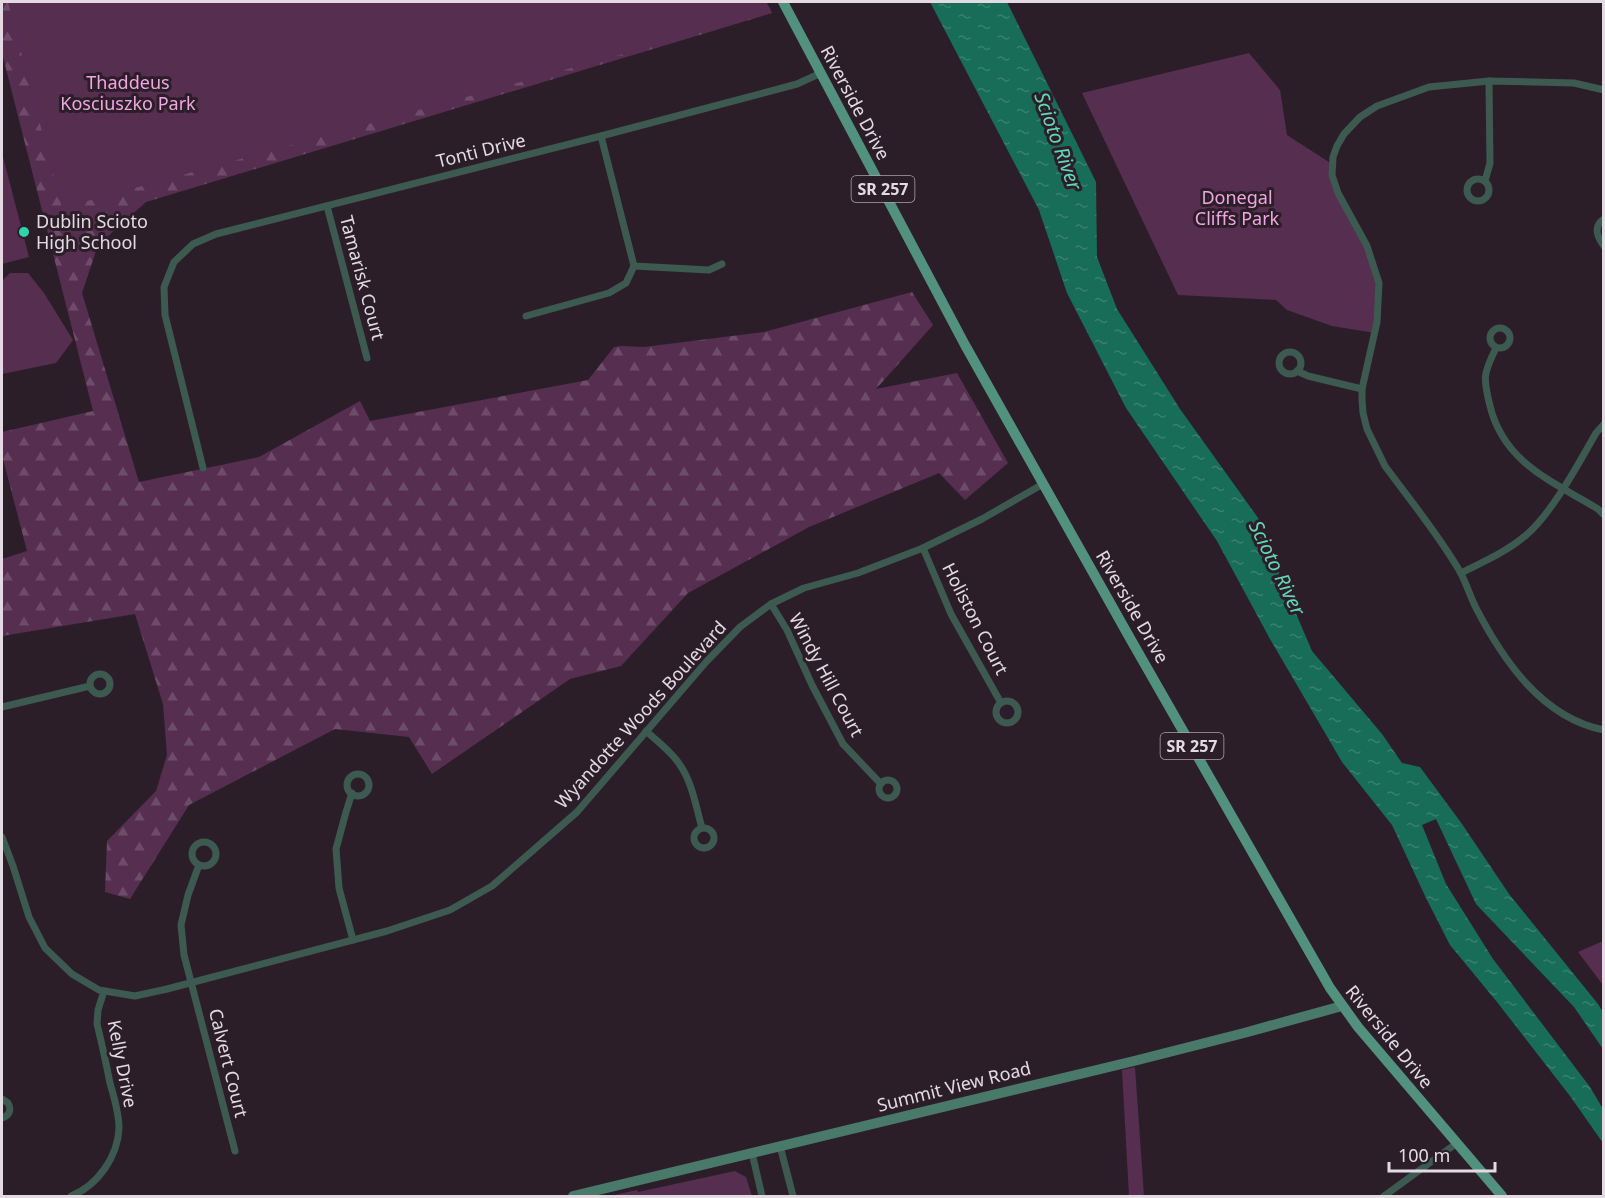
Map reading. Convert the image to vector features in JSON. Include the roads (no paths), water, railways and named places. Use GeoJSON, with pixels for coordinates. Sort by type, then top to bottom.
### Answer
{"type":"FeatureCollection","features":[{"type":"Feature","properties":{"kind":"main road","name":"Riverside Drive"},"geometry":{"type":"LineString","coordinates":[[783,2],[965,345],[1296,930],[1342,1006],[1406,1086],[1502,1197]]}},
{"type":"Feature","properties":{"kind":"street","name":"Tonti Drive"},"geometry":{"type":"LineString","coordinates":[[203,468],[165,315],[164,287],[174,262],[193,244],[216,234],[797,84],[820,73]]}},
{"type":"Feature","properties":{"kind":"street"},"geometry":{"type":"LineString","coordinates":[[1485,181],[1490,163],[1488,81]]}},
{"type":"Feature","properties":{"kind":"street"},"geometry":{"type":"LineString","coordinates":[[1604,90],[1574,83],[1488,81],[1421,89],[1377,106],[1360,117],[1344,134],[1333,157],[1331,171],[1338,193],[1367,246],[1379,283],[1377,322],[1362,389],[1363,413],[1377,453],[1439,538],[1461,573],[1493,639],[1522,679],[1549,705],[1582,724],[1604,730]]}},
{"type":"Feature","properties":{"kind":"street"},"geometry":{"type":"LineString","coordinates":[[526,316],[609,294],[626,283],[634,266],[601,136]]}},
{"type":"Feature","properties":{"kind":"street","name":"Tamarisk Court"},"geometry":{"type":"LineString","coordinates":[[327,206],[367,358]]}},
{"type":"Feature","properties":{"kind":"street"},"geometry":{"type":"LineString","coordinates":[[1604,219],[1596,227],[1604,246]]}},
{"type":"Feature","properties":{"kind":"street"},"geometry":{"type":"LineString","coordinates":[[634,266],[709,270],[722,264]]}},
{"type":"Feature","properties":{"kind":"street"},"geometry":{"type":"LineString","coordinates":[[1496,348],[1487,365],[1484,379],[1493,418],[1503,440],[1518,458],[1543,477],[1598,509],[1604,515]]}},
{"type":"Feature","properties":{"kind":"street"},"geometry":{"type":"LineString","coordinates":[[1298,371],[1362,389]]}},
{"type":"Feature","properties":{"kind":"street"},"geometry":{"type":"LineString","coordinates":[[1461,573],[1497,555],[1527,535],[1552,506],[1596,433],[1604,424]]}},
{"type":"Feature","properties":{"kind":"street","name":"Wyandotte Woods Boulevard"},"geometry":{"type":"LineString","coordinates":[[2,837],[29,917],[45,948],[72,974],[99,990],[135,996],[387,931],[450,910],[492,886],[577,812],[705,662],[740,627],[771,604],[804,588],[858,573],[923,548],[982,519],[1043,484]]}},
{"type":"Feature","properties":{"kind":"street","name":"Holiston Court"},"geometry":{"type":"LineString","coordinates":[[923,548],[951,614],[1001,703]]}},
{"type":"Feature","properties":{"kind":"street","name":"Windy Hill Court"},"geometry":{"type":"LineString","coordinates":[[771,604],[787,630],[812,685],[843,744],[881,784]]}},
{"type":"Feature","properties":{"kind":"street"},"geometry":{"type":"LineString","coordinates":[[2,706],[90,686]]}},
{"type":"Feature","properties":{"kind":"street"},"geometry":{"type":"LineString","coordinates":[[646,731],[681,765],[702,828]]}},
{"type":"Feature","properties":{"kind":"street"},"geometry":{"type":"LineString","coordinates":[[352,794],[336,849],[339,888],[353,940]]}},
{"type":"Feature","properties":{"kind":"street","name":"Calvert Court"},"geometry":{"type":"LineString","coordinates":[[199,865],[188,895],[182,925],[184,955],[235,1151]]}},
{"type":"Feature","properties":{"kind":"street","name":"Kelly Drive"},"geometry":{"type":"LineString","coordinates":[[71,1197],[93,1183],[105,1169],[113,1154],[119,1130],[117,1110],[98,1024],[98,1011],[104,990]]}},
{"type":"Feature","properties":{"kind":"street","name":"Summit View Road"},"geometry":{"type":"LineString","coordinates":[[573,1197],[1222,1039],[1342,1006]]}},
{"type":"Feature","properties":{"kind":"street"},"geometry":{"type":"LineString","coordinates":[[2,1099],[8,1103],[10,1109],[8,1115],[2,1118]]}},
{"type":"Feature","properties":{"kind":"street"},"geometry":{"type":"LineString","coordinates":[[1384,1197],[1457,1143]]}},
{"type":"Feature","properties":{"kind":"street"},"geometry":{"type":"LineString","coordinates":[[780,1146],[793,1197]]}},
{"type":"Feature","properties":{"kind":"street"},"geometry":{"type":"LineString","coordinates":[[752,1153],[762,1197]]}},
{"type":"Feature","properties":{"kind":"water","name":"Scioto River"},"geometry":{"type":"Polygon","coordinates":[[[930,2],[1007,2],[1096,182],[1097,257],[1117,309],[1180,409],[1266,529],[1280,576],[1312,651],[1382,734],[1402,763],[1420,767],[1509,894],[1603,1012],[1603,1049],[1574,1007],[1476,904],[1436,819],[1422,825],[1446,884],[1493,959],[1590,1087],[1603,1109],[1603,1143],[1570,1096],[1450,945],[1392,825],[1342,762],[1270,639],[1217,541],[1126,408],[1067,293],[1039,210],[930,2]]]}},
{"type":"Feature","properties":{"kind":"place","name":"Dublin Scioto High School"},"geometry":{"type":"Point","coordinates":[24,232]}},
{"type":"Feature","properties":{"kind":"park label","name":"Thaddeus Kosciuszko Park"},"geometry":{"type":"Point","coordinates":[128,94]}},
{"type":"Feature","properties":{"kind":"park label","name":"Donegal Cliffs Park"},"geometry":{"type":"Point","coordinates":[1237,208]}}]}
